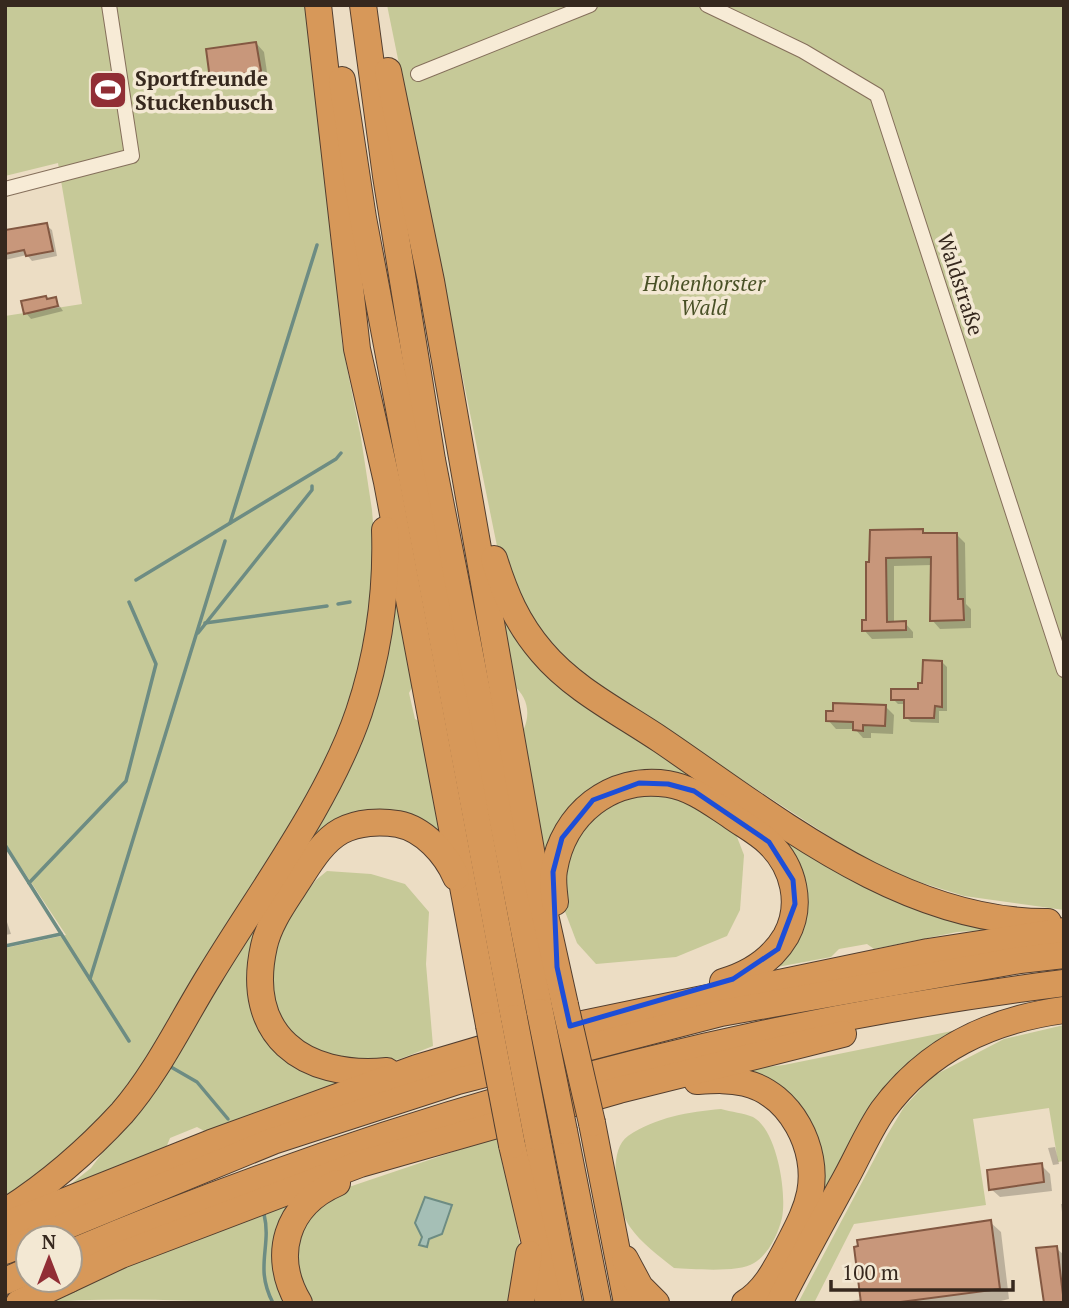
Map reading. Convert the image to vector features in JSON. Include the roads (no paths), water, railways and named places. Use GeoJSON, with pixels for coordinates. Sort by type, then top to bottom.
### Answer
{"type":"FeatureCollection","features":[{"type":"Feature","properties":{"kind":"highway"},"geometry":{"type":"LineString","coordinates":[[318,5],[344,261],[357,349],[387,482],[464,895],[537,1137],[569,1303]]}},
{"type":"Feature","properties":{"kind":"highway"},"geometry":{"type":"LineString","coordinates":[[331,5],[363,218],[501,1021],[512,1145],[549,1303]]}},
{"type":"Feature","properties":{"kind":"highway"},"geometry":{"type":"LineString","coordinates":[[363,5],[386,176],[432,460],[552,1008],[564,1130],[598,1303]]}},
{"type":"Feature","properties":{"kind":"highway"},"geometry":{"type":"LineString","coordinates":[[379,5],[389,75],[460,448],[532,856],[557,967]]}},
{"type":"Feature","properties":{"kind":"highway"},"geometry":{"type":"LineString","coordinates":[[5,1212],[82,1155],[124,1111],[300,829],[348,740],[369,676],[382,601],[385,533],[372,424]]}},
{"type":"Feature","properties":{"kind":"highway"},"geometry":{"type":"LineString","coordinates":[[460,448],[475,475],[494,558],[508,604],[542,653],[573,681],[800,833],[878,879],[920,897],[986,917],[1026,922],[1064,922]]}},
{"type":"Feature","properties":{"kind":"highway"},"geometry":{"type":"LineString","coordinates":[[627,1303],[592,1122],[552,1008],[557,967],[553,872],[562,838],[578,815],[593,800],[615,789],[639,783],[668,784],[694,791],[769,842],[783,859],[793,880],[795,904],[790,928],[778,949],[757,968],[733,979],[665,996],[631,1012]]}},
{"type":"Feature","properties":{"kind":"highway"},"geometry":{"type":"LineString","coordinates":[[417,1068],[365,1073],[335,1071],[313,1064],[285,1045],[273,1029],[265,1010],[261,987],[264,944],[283,904],[326,843],[341,831],[365,823],[391,823],[419,832],[437,848],[452,869],[464,895]]}},
{"type":"Feature","properties":{"kind":"highway"},"geometry":{"type":"LineString","coordinates":[[5,1225],[211,1143],[417,1068],[525,1036],[928,952],[1064,931]]}},
{"type":"Feature","properties":{"kind":"highway"},"geometry":{"type":"LineString","coordinates":[[71,1224],[273,1141],[471,1077],[721,1013],[1020,960],[1064,955]]}},
{"type":"Feature","properties":{"kind":"highway"},"geometry":{"type":"LineString","coordinates":[[84,1247],[307,1159],[490,1102],[721,1042],[990,992],[1064,983]]}},
{"type":"Feature","properties":{"kind":"highway"},"geometry":{"type":"LineString","coordinates":[[84,1273],[121,1255],[324,1176],[619,1090],[860,1029],[965,1010],[990,992]]}},
{"type":"Feature","properties":{"kind":"highway"},"geometry":{"type":"LineString","coordinates":[[779,1303],[882,1113],[905,1084],[934,1057],[972,1033],[1012,1019],[1064,1010]]}},
{"type":"Feature","properties":{"kind":"highway"},"geometry":{"type":"LineString","coordinates":[[619,1090],[721,1079],[747,1083],[776,1098],[799,1126],[808,1149],[812,1172],[803,1216],[771,1277],[746,1303]]}},
{"type":"Feature","properties":{"kind":"highway"},"geometry":{"type":"LineString","coordinates":[[299,1303],[288,1282],[284,1258],[289,1232],[302,1208],[331,1186],[435,1143]]}},
{"type":"Feature","properties":{"kind":"highway"},"geometry":{"type":"LineString","coordinates":[[603,1176],[628,1268],[640,1287],[656,1303]]}},
{"type":"Feature","properties":{"kind":"highway"},"geometry":{"type":"LineString","coordinates":[[522,1303],[530,1259],[527,1217]]}},
{"type":"Feature","properties":{"kind":"highway"},"geometry":{"type":"LineString","coordinates":[[19,1303],[39,1294]]}},
{"type":"Feature","properties":{"kind":"street"},"geometry":{"type":"LineString","coordinates":[[5,189],[132,156],[109,5]]}},
{"type":"Feature","properties":{"kind":"street"},"geometry":{"type":"LineString","coordinates":[[418,74],[590,5]]}},
{"type":"Feature","properties":{"kind":"street","name":"Waldstraße"},"geometry":{"type":"LineString","coordinates":[[707,5],[803,51],[877,95],[1028,555],[1057,633],[1064,670]]}},
{"type":"Feature","properties":{"kind":"water"},"geometry":{"type":"Polygon","coordinates":[[[425,1197],[452,1205],[442,1234],[429,1239],[427,1247],[419,1245],[422,1237],[415,1223],[425,1197]]]}},
{"type":"Feature","properties":{"kind":"waterway"},"geometry":{"type":"LineString","coordinates":[[230,523],[317,245]]}},
{"type":"Feature","properties":{"kind":"waterway"},"geometry":{"type":"LineString","coordinates":[[136,580],[336,459],[341,453]]}},
{"type":"Feature","properties":{"kind":"waterway"},"geometry":{"type":"LineString","coordinates":[[198,633],[312,490],[312,486]]}},
{"type":"Feature","properties":{"kind":"waterway"},"geometry":{"type":"LineString","coordinates":[[90,979],[225,541]]}},
{"type":"Feature","properties":{"kind":"waterway"},"geometry":{"type":"LineString","coordinates":[[29,883],[126,781],[156,664],[129,602]]}},
{"type":"Feature","properties":{"kind":"waterway"},"geometry":{"type":"LineString","coordinates":[[338,604],[350,602]]}},
{"type":"Feature","properties":{"kind":"waterway"},"geometry":{"type":"LineString","coordinates":[[205,623],[327,606]]}},
{"type":"Feature","properties":{"kind":"waterway"},"geometry":{"type":"LineString","coordinates":[[5,845],[129,1041]]}},
{"type":"Feature","properties":{"kind":"waterway"},"geometry":{"type":"LineString","coordinates":[[5,946],[61,934]]}},
{"type":"Feature","properties":{"kind":"waterway"},"geometry":{"type":"LineString","coordinates":[[171,1067],[197,1082],[228,1119]]}},
{"type":"Feature","properties":{"kind":"waterway"},"geometry":{"type":"LineString","coordinates":[[264,1214],[265,1279],[273,1303]]}},
{"type":"Feature","properties":{"kind":"place","name":"Sportfreunde Stuckenbusch"},"geometry":{"type":"Point","coordinates":[108,90]}},
{"type":"Feature","properties":{"kind":"park label","name":"Hohenhorster Wald"},"geometry":{"type":"Point","coordinates":[704,295]}}]}
